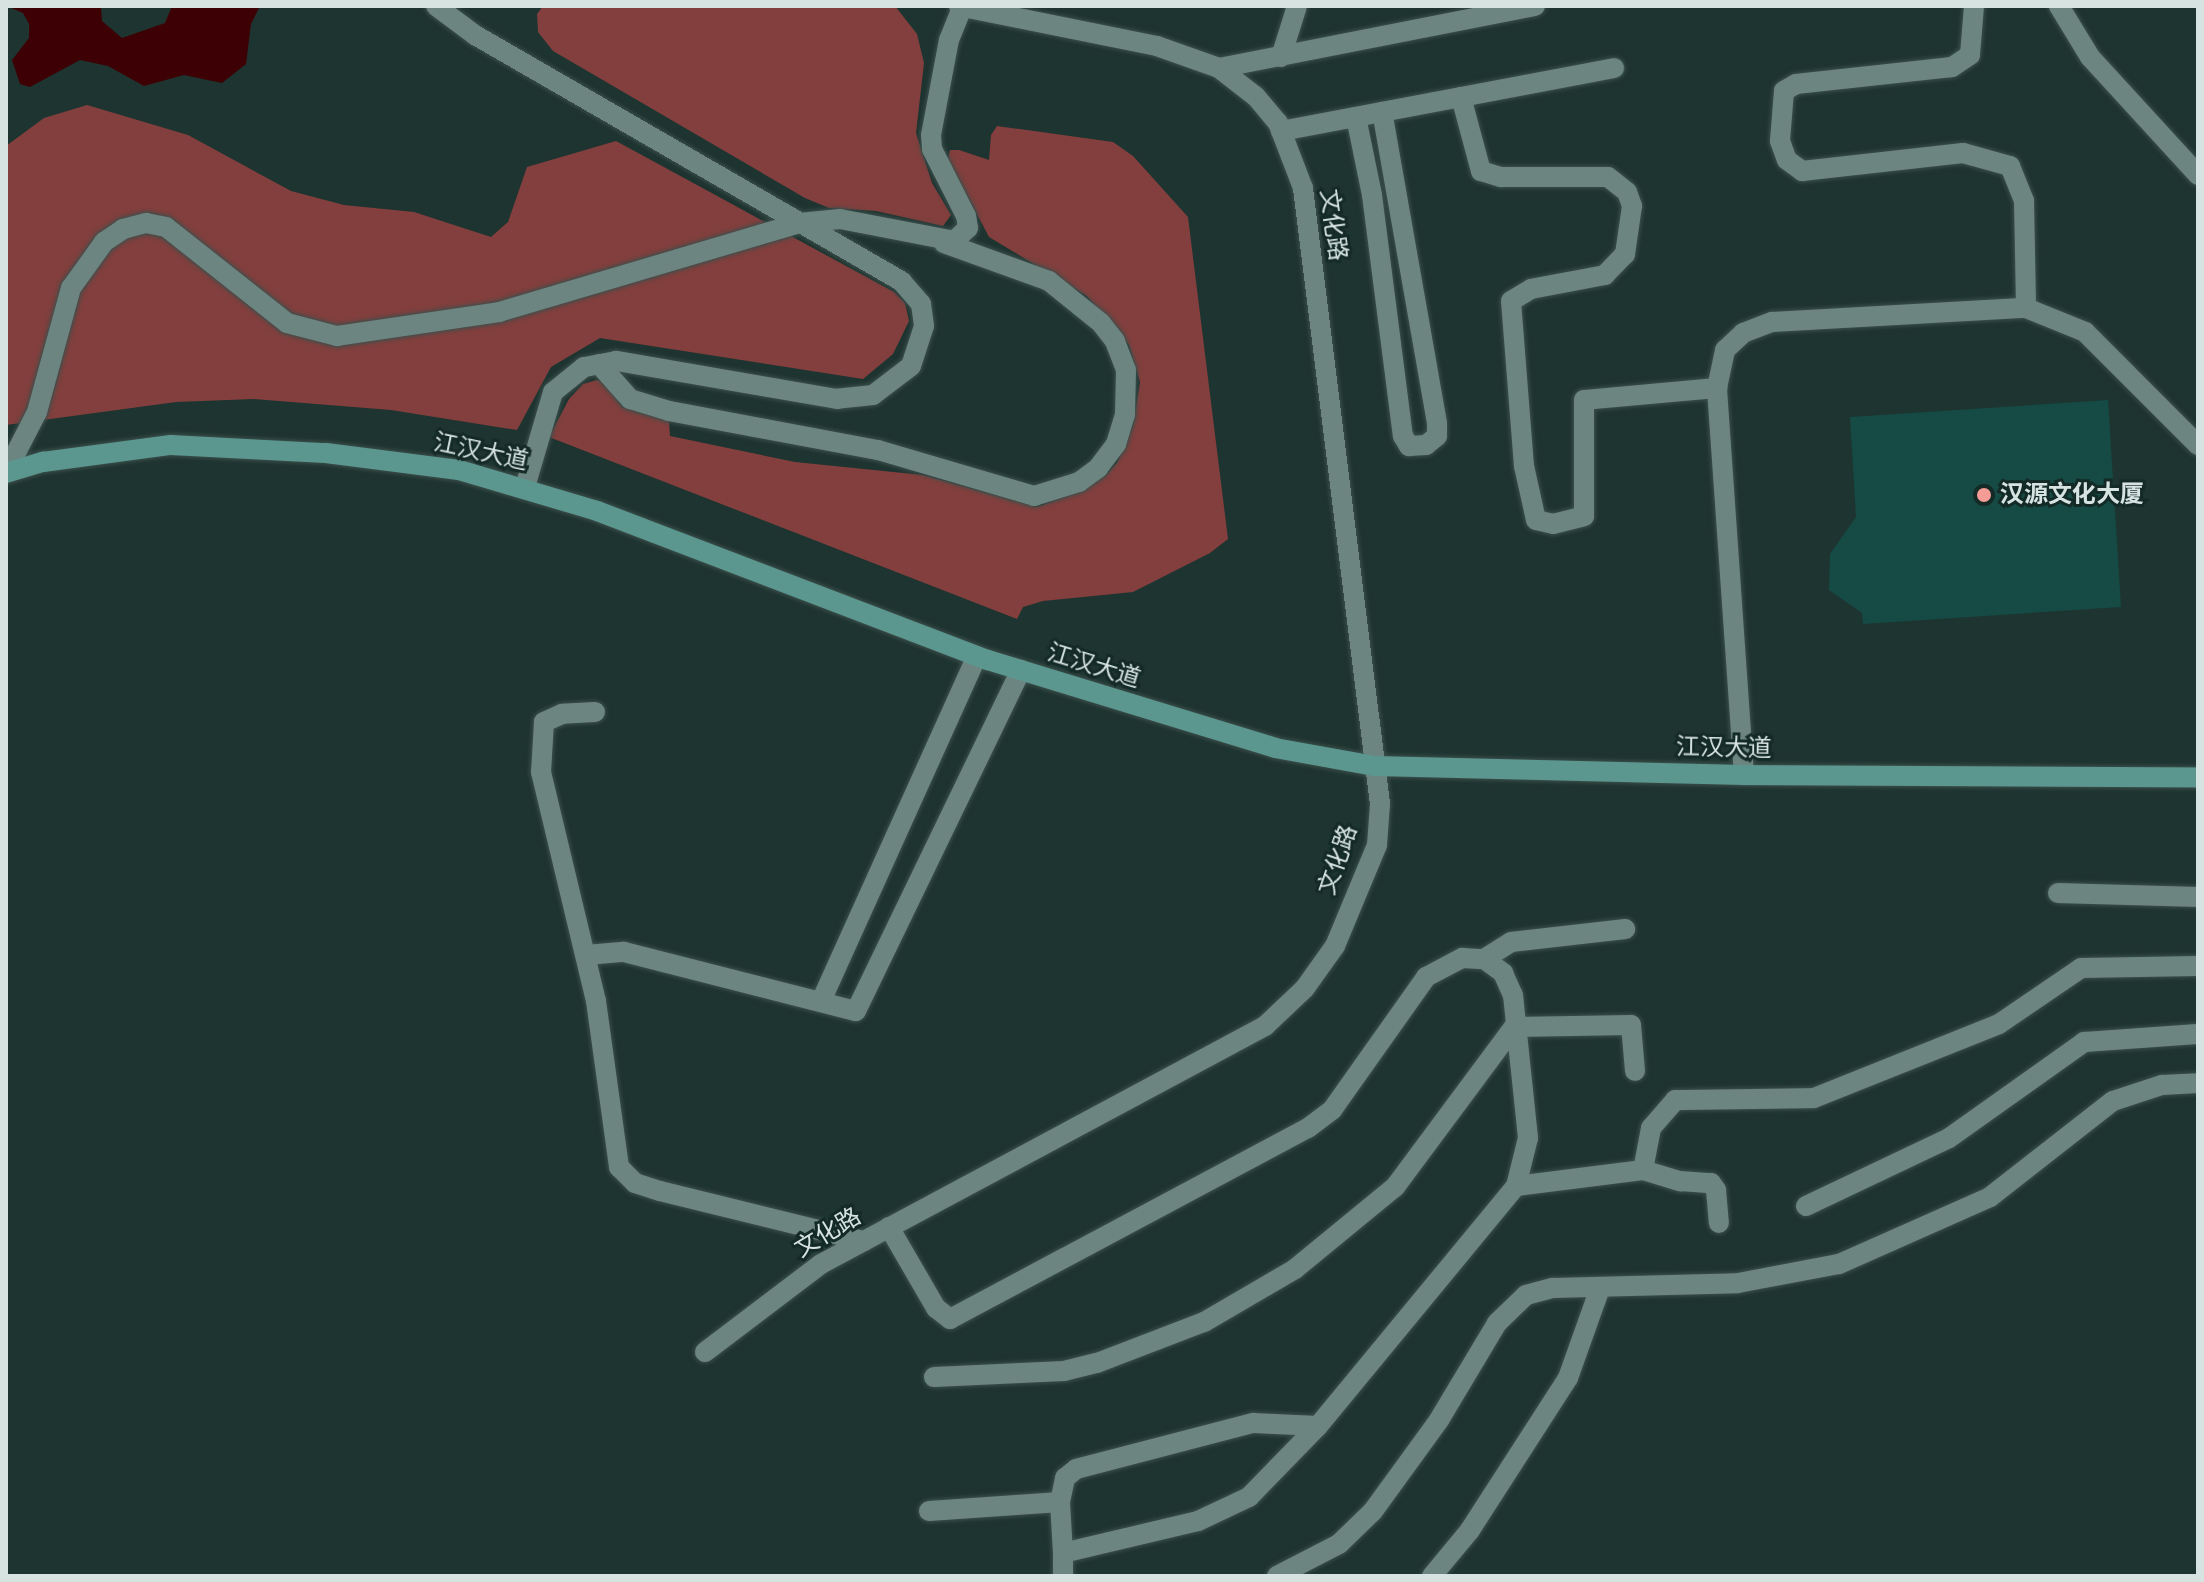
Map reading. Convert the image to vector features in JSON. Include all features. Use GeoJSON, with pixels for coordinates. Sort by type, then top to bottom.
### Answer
{"type":"FeatureCollection","features":[{"type":"Feature","properties":{"kind":"main road","name":"江汉大道"},"geometry":{"type":"LineString","coordinates":[[6,472],[43,462],[171,445],[326,453],[459,470],[525,487],[977,656],[1275,748],[1375,766],[1744,775],[2198,777]]}},
{"type":"Feature","properties":{"kind":"street"},"geometry":{"type":"LineString","coordinates":[[436,6],[475,35],[902,282],[921,304],[922,342],[911,366],[873,395],[837,399],[648,365],[599,364],[584,367],[553,392],[525,487]]}},
{"type":"Feature","properties":{"kind":"street"},"geometry":{"type":"LineString","coordinates":[[1281,57],[1297,6]]}},
{"type":"Feature","properties":{"kind":"street"},"geometry":{"type":"LineString","coordinates":[[940,242],[954,241],[968,228],[931,135],[949,40],[960,7],[1157,46],[1219,68],[1535,6]]}},
{"type":"Feature","properties":{"kind":"street"},"geometry":{"type":"LineString","coordinates":[[1974,6],[1970,55],[1952,67],[1796,84],[1784,91],[1780,141],[1787,160],[1802,171],[1963,153],[2010,166],[2024,201],[2026,308]]}},
{"type":"Feature","properties":{"kind":"street"},"geometry":{"type":"LineString","coordinates":[[2059,6],[2090,57],[2198,175]]}},
{"type":"Feature","properties":{"kind":"street","name":"文化路"},"geometry":{"type":"LineString","coordinates":[[705,1352],[821,1264],[1265,1026],[1285,1007],[1335,946],[1377,845],[1380,804],[1303,188],[1281,131],[1255,96],[1219,68]]}},
{"type":"Feature","properties":{"kind":"street"},"geometry":{"type":"LineString","coordinates":[[1281,131],[1614,68]]}},
{"type":"Feature","properties":{"kind":"street"},"geometry":{"type":"LineString","coordinates":[[1461,97],[1481,171],[1501,177],[1608,177],[1627,192],[1632,206],[1625,254],[1605,275],[1550,284],[1511,301],[1524,466],[1536,520],[1553,524],[1584,516],[1584,400],[1717,388]]}},
{"type":"Feature","properties":{"kind":"street"},"geometry":{"type":"LineString","coordinates":[[1356,117],[1378,231],[1403,436],[1409,446],[1426,445],[1437,436],[1437,423],[1382,112]]}},
{"type":"Feature","properties":{"kind":"street"},"geometry":{"type":"LineString","coordinates":[[6,472],[37,412],[71,288],[104,242],[123,229],[146,223],[166,227],[287,323],[337,336],[499,312],[799,223],[840,219],[940,242],[1049,281],[1101,323],[1115,341],[1126,370],[1125,414],[1116,444],[1098,468],[1079,482],[1034,496],[878,450],[669,411],[630,399],[599,364]]}},
{"type":"Feature","properties":{"kind":"street"},"geometry":{"type":"LineString","coordinates":[[1744,775],[1717,388],[1725,350],[1743,333],[1772,322],[2026,308],[2085,332],[2198,445]]}},
{"type":"Feature","properties":{"kind":"street"},"geometry":{"type":"LineString","coordinates":[[822,999],[977,656]]}},
{"type":"Feature","properties":{"kind":"street"},"geometry":{"type":"LineString","coordinates":[[586,955],[624,952],[822,999],[856,1011],[1021,670]]}},
{"type":"Feature","properties":{"kind":"street"},"geometry":{"type":"LineString","coordinates":[[595,712],[562,714],[544,722],[540,736],[541,772],[586,955],[619,1167],[635,1183],[660,1191],[864,1241]]}},
{"type":"Feature","properties":{"kind":"street"},"geometry":{"type":"LineString","coordinates":[[2058,893],[2198,897]]}},
{"type":"Feature","properties":{"kind":"street"},"geometry":{"type":"LineString","coordinates":[[1484,959],[1511,942],[1625,929]]}},
{"type":"Feature","properties":{"kind":"street"},"geometry":{"type":"LineString","coordinates":[[889,1227],[936,1308],[950,1319],[1308,1128],[1332,1110],[1426,977],[1462,958],[1484,959],[1503,973],[1513,995],[1528,1138],[1516,1186],[1318,1426],[1249,1497],[1198,1521],[1063,1553]]}},
{"type":"Feature","properties":{"kind":"street"},"geometry":{"type":"LineString","coordinates":[[1643,1170],[1651,1128],[1675,1100],[1814,1098],[1999,1024],[2081,968],[2198,966]]}},
{"type":"Feature","properties":{"kind":"street"},"geometry":{"type":"LineString","coordinates":[[1514,1027],[1631,1025],[1635,1071]]}},
{"type":"Feature","properties":{"kind":"street"},"geometry":{"type":"LineString","coordinates":[[934,1377],[1064,1371],[1097,1363],[1204,1322],[1295,1269],[1395,1187],[1514,1027]]}},
{"type":"Feature","properties":{"kind":"street"},"geometry":{"type":"LineString","coordinates":[[1806,1206],[1949,1138],[2084,1042],[2198,1034]]}},
{"type":"Feature","properties":{"kind":"street"},"geometry":{"type":"LineString","coordinates":[[1277,1576],[1339,1544],[1373,1511],[1439,1420],[1497,1323],[1526,1295],[1553,1288],[1738,1283],[1839,1264],[1990,1197],[2113,1101],[2162,1085],[2198,1083]]}},
{"type":"Feature","properties":{"kind":"street"},"geometry":{"type":"LineString","coordinates":[[1516,1186],[1643,1170],[1680,1181],[1711,1183],[1716,1190],[1719,1223]]}},
{"type":"Feature","properties":{"kind":"street"},"geometry":{"type":"LineString","coordinates":[[1432,1576],[1470,1530],[1568,1378],[1600,1288]]}},
{"type":"Feature","properties":{"kind":"street"},"geometry":{"type":"LineString","coordinates":[[1063,1576],[1060,1502],[1065,1478],[1076,1469],[1253,1423],[1318,1426]]}},
{"type":"Feature","properties":{"kind":"street"},"geometry":{"type":"LineString","coordinates":[[929,1511],[1060,1502]]}},
{"type":"Feature","properties":{"kind":"shaded area"},"geometry":{"type":"Polygon","coordinates":[[[7,6],[101,6],[102,21],[122,38],[165,23],[172,6],[259,8],[251,24],[246,64],[222,83],[184,75],[144,86],[108,66],[80,60],[30,87],[20,84],[12,60],[29,38],[29,24],[23,13],[7,6]]]}},
{"type":"Feature","properties":{"kind":"shaded area"},"geometry":{"type":"Polygon","coordinates":[[[543,6],[895,6],[917,34],[924,63],[916,133],[932,183],[951,215],[943,226],[876,211],[829,208],[805,198],[553,51],[538,32],[537,14],[543,6]]]}},
{"type":"Feature","properties":{"kind":"shaded area"},"geometry":{"type":"Polygon","coordinates":[[[87,105],[188,135],[291,191],[344,205],[414,212],[491,237],[508,222],[527,167],[616,141],[894,292],[905,303],[909,321],[893,354],[863,379],[600,338],[551,367],[517,430],[391,410],[254,399],[176,402],[6,425],[6,146],[44,118],[87,105]]]}},
{"type":"Feature","properties":{"kind":"shaded area"},"geometry":{"type":"Polygon","coordinates":[[[997,126],[1113,142],[1133,156],[1188,217],[1228,539],[1210,553],[1133,592],[1043,601],[1023,607],[1017,619],[549,437],[569,399],[583,384],[597,380],[604,381],[622,407],[669,421],[670,436],[795,462],[923,475],[1037,507],[1084,490],[1105,476],[1117,463],[1133,426],[1140,382],[1129,345],[1087,296],[989,237],[948,159],[950,150],[959,150],[989,160],[991,135],[997,126]]]}},
{"type":"Feature","properties":{"kind":"building","name":"汉源文化大厦"},"geometry":{"type":"Polygon","coordinates":[[[2108,400],[2121,607],[1863,624],[1862,613],[1829,590],[1830,554],[1856,517],[1850,417],[2108,400]]]}},
{"type":"Feature","properties":{"kind":"place","name":"汉源文化大厦"},"geometry":{"type":"Point","coordinates":[1984,495]}}]}
